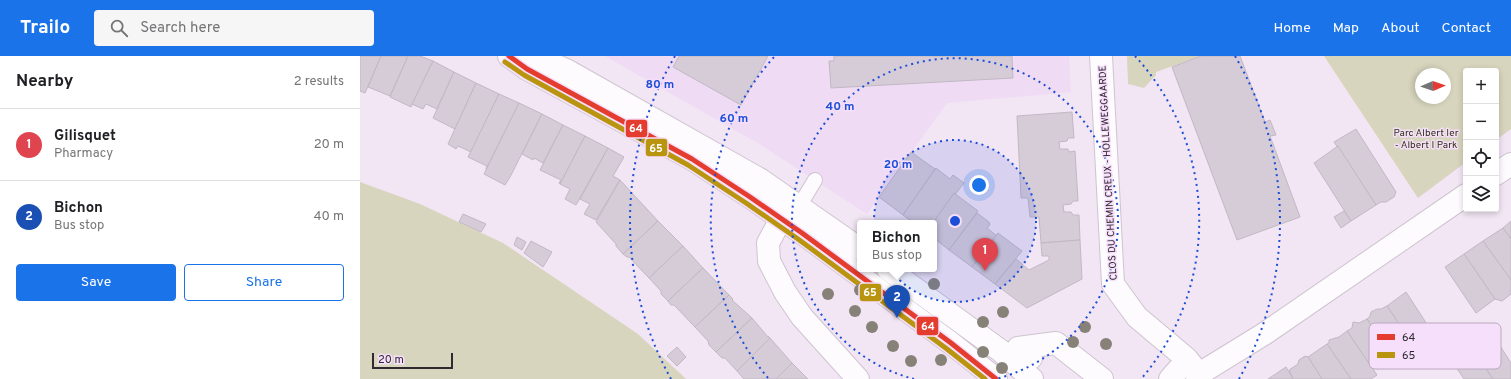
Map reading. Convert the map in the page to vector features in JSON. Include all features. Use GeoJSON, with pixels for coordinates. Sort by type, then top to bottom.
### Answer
{"type":"FeatureCollection","features":[{"type":"Feature","properties":{"kind":"street"},"geometry":{"type":"LineString","coordinates":[[509,56],[540,77],[790,213],[857,247]]}},
{"type":"Feature","properties":{"kind":"street"},"geometry":{"type":"LineString","coordinates":[[535,56],[568,71],[761,180],[790,213],[857,267]]}},
{"type":"Feature","properties":{"kind":"street","name":"CLOS DU CHEMIN CREUX - HOLLEWEGGAARDE"},"geometry":{"type":"LineString","coordinates":[[1101,56],[1113,284],[1137,317],[1187,359],[1186,376]]}},
{"type":"Feature","properties":{"kind":"street"},"geometry":{"type":"LineString","coordinates":[[1499,172],[1511,164]]}},
{"type":"Feature","properties":{"kind":"street"},"geometry":{"type":"LineString","coordinates":[[1186,376],[1264,334],[1463,197]]}},
{"type":"Feature","properties":{"kind":"street"},"geometry":{"type":"LineString","coordinates":[[790,213],[768,242],[769,260],[782,286],[802,317],[858,379]]}},
{"type":"Feature","properties":{"kind":"street"},"geometry":{"type":"LineString","coordinates":[[863,272],[996,379]]}},
{"type":"Feature","properties":{"kind":"street"},"geometry":{"type":"LineString","coordinates":[[892,272],[1001,351],[1031,369]]}},
{"type":"Feature","properties":{"kind":"street"},"geometry":{"type":"LineString","coordinates":[[1031,369],[1018,348],[1056,343],[1102,379]]}},
{"type":"Feature","properties":{"kind":"lane"},"geometry":{"type":"LineString","coordinates":[[790,213],[815,180]]}},
{"type":"Feature","properties":{"kind":"shaded area"},"geometry":{"type":"Polygon","coordinates":[[[605,56],[1069,56],[1071,92],[947,103],[867,214],[761,145],[605,56]]]}},
{"type":"Feature","properties":{"kind":"green space"},"geometry":{"type":"Polygon","coordinates":[[[1127,56],[1201,56],[1156,72],[1156,75],[1144,88],[1128,84],[1127,56]]]}},
{"type":"Feature","properties":{"kind":"green space","name":"Parc Albert Ier - Albert I Park"},"geometry":{"type":"Polygon","coordinates":[[[1324,56],[1511,56],[1511,129],[1499,138],[1499,68],[1463,68],[1463,164],[1418,198],[1324,56]]]}},
{"type":"Feature","properties":{"kind":"green space"},"geometry":{"type":"Polygon","coordinates":[[[360,182],[420,204],[503,243],[638,334],[686,379],[360,379],[360,182]]]}},
{"type":"Feature","properties":{"kind":"building"},"geometry":{"type":"Polygon","coordinates":[[[360,56],[381,56],[365,93],[360,91],[360,56]]]}},
{"type":"Feature","properties":{"kind":"building"},"geometry":{"type":"Polygon","coordinates":[[[381,56],[408,56],[390,96],[368,87],[381,56]]]}},
{"type":"Feature","properties":{"kind":"building"},"geometry":{"type":"Polygon","coordinates":[[[408,56],[420,56],[433,61],[411,107],[390,97],[408,56]]]}},
{"type":"Feature","properties":{"kind":"building"},"geometry":{"type":"Polygon","coordinates":[[[679,56],[768,56],[741,105],[673,67],[679,56]]]}},
{"type":"Feature","properties":{"kind":"building"},"geometry":{"type":"Polygon","coordinates":[[[834,56],[1012,56],[1013,78],[831,88],[829,61],[834,61],[834,56]]]}},
{"type":"Feature","properties":{"kind":"building"},"geometry":{"type":"Polygon","coordinates":[[[1201,56],[1240,56],[1265,122],[1270,120],[1276,135],[1270,136],[1300,217],[1237,240],[1172,67],[1201,56]]]}},
{"type":"Feature","properties":{"kind":"building"},"geometry":{"type":"Polygon","coordinates":[[[433,61],[454,72],[437,109],[426,104],[423,109],[412,104],[433,61]]]}},
{"type":"Feature","properties":{"kind":"building"},"geometry":{"type":"Polygon","coordinates":[[[454,72],[476,83],[455,129],[433,118],[454,72]]]}},
{"type":"Feature","properties":{"kind":"building"},"geometry":{"type":"Polygon","coordinates":[[[476,83],[499,94],[471,152],[458,146],[456,149],[448,144],[476,83]]]}},
{"type":"Feature","properties":{"kind":"building"},"geometry":{"type":"Polygon","coordinates":[[[499,94],[519,103],[486,169],[487,166],[468,157],[499,94]]]}},
{"type":"Feature","properties":{"kind":"building"},"geometry":{"type":"Polygon","coordinates":[[[519,103],[542,114],[505,185],[484,174],[519,103]]]}},
{"type":"Feature","properties":{"kind":"building"},"geometry":{"type":"Polygon","coordinates":[[[1072,112],[1074,138],[1068,138],[1067,141],[1059,142],[1060,149],[1068,149],[1069,152],[1075,151],[1078,201],[1073,201],[1071,204],[1063,205],[1064,212],[1071,212],[1073,215],[1079,215],[1080,240],[1041,243],[1039,217],[1030,217],[1028,198],[1021,198],[1017,116],[1072,112]]]}},
{"type":"Feature","properties":{"kind":"building"},"geometry":{"type":"Polygon","coordinates":[[[542,114],[563,125],[543,163],[522,154],[542,114]]]}},
{"type":"Feature","properties":{"kind":"building"},"geometry":{"type":"Polygon","coordinates":[[[563,125],[585,136],[560,184],[559,183],[561,180],[540,170],[563,125]]]}},
{"type":"Feature","properties":{"kind":"building"},"geometry":{"type":"Polygon","coordinates":[[[1356,129],[1396,192],[1394,197],[1386,202],[1381,202],[1376,205],[1334,142],[1356,129]]]}},
{"type":"Feature","properties":{"kind":"building"},"geometry":{"type":"Polygon","coordinates":[[[585,136],[608,148],[576,205],[565,199],[570,189],[560,184],[585,136]]]}},
{"type":"Feature","properties":{"kind":"building"},"geometry":{"type":"Polygon","coordinates":[[[1338,146],[1376,205],[1351,221],[1314,163],[1338,146]]]}},
{"type":"Feature","properties":{"kind":"building"},"geometry":{"type":"Polygon","coordinates":[[[608,148],[624,157],[613,176],[620,180],[596,220],[584,214],[590,204],[580,199],[608,148]]]}},
{"type":"Feature","properties":{"kind":"building"},"geometry":{"type":"Polygon","coordinates":[[[911,152],[935,169],[903,215],[879,197],[911,152]]]}},
{"type":"Feature","properties":{"kind":"building"},"geometry":{"type":"Polygon","coordinates":[[[936,168],[950,179],[953,175],[964,183],[935,220],[910,220],[903,215],[936,168]]]}},
{"type":"Feature","properties":{"kind":"building"},"geometry":{"type":"Polygon","coordinates":[[[620,180],[658,221],[623,254],[596,222],[620,180]]]}},
{"type":"Feature","properties":{"kind":"building"},"geometry":{"type":"Polygon","coordinates":[[[954,193],[978,211],[949,250],[937,240],[937,220],[935,220],[954,193]]]}},
{"type":"Feature","properties":{"kind":"building"},"geometry":{"type":"Polygon","coordinates":[[[1344,211],[1351,221],[1341,228],[1334,217],[1344,211]]]}},
{"type":"Feature","properties":{"kind":"building"},"geometry":{"type":"Polygon","coordinates":[[[977,213],[989,222],[990,225],[987,228],[997,236],[972,267],[949,250],[977,213]]]}},
{"type":"Feature","properties":{"kind":"building"},"geometry":{"type":"Polygon","coordinates":[[[463,214],[486,224],[481,232],[459,222],[463,214]]]}},
{"type":"Feature","properties":{"kind":"building"},"geometry":{"type":"Polygon","coordinates":[[[658,221],[683,246],[649,278],[629,257],[623,254],[658,221]]]}},
{"type":"Feature","properties":{"kind":"building"},"geometry":{"type":"Polygon","coordinates":[[[1511,221],[1511,239],[1503,228],[1511,221]]]}},
{"type":"Feature","properties":{"kind":"building"},"geometry":{"type":"Polygon","coordinates":[[[1503,228],[1511,239],[1511,280],[1483,241],[1503,228]]]}},
{"type":"Feature","properties":{"kind":"building"},"geometry":{"type":"Polygon","coordinates":[[[998,233],[1022,251],[995,284],[972,267],[998,233]]]}},
{"type":"Feature","properties":{"kind":"building"},"geometry":{"type":"Polygon","coordinates":[[[517,237],[526,242],[522,250],[514,245],[517,237]]]}},
{"type":"Feature","properties":{"kind":"building"},"geometry":{"type":"Polygon","coordinates":[[[1080,240],[1082,279],[1027,308],[995,284],[1016,259],[1029,270],[1049,260],[1049,256],[1042,256],[1041,243],[1080,240]]]}},
{"type":"Feature","properties":{"kind":"building"},"geometry":{"type":"Polygon","coordinates":[[[531,241],[552,252],[543,267],[524,253],[531,241]]]}},
{"type":"Feature","properties":{"kind":"building"},"geometry":{"type":"Polygon","coordinates":[[[1483,241],[1511,280],[1511,294],[1502,301],[1495,299],[1464,254],[1483,241]]]}},
{"type":"Feature","properties":{"kind":"building"},"geometry":{"type":"Polygon","coordinates":[[[683,246],[703,268],[668,301],[649,278],[683,246]]]}},
{"type":"Feature","properties":{"kind":"building"},"geometry":{"type":"Polygon","coordinates":[[[1464,254],[1495,299],[1476,313],[1445,267],[1464,254]]]}},
{"type":"Feature","properties":{"kind":"building"},"geometry":{"type":"Polygon","coordinates":[[[703,268],[729,295],[695,327],[674,305],[671,305],[668,301],[703,268]]]}},
{"type":"Feature","properties":{"kind":"building"},"geometry":{"type":"Polygon","coordinates":[[[1406,292],[1426,323],[1398,323],[1387,306],[1406,292]]]}},
{"type":"Feature","properties":{"kind":"building"},"geometry":{"type":"Polygon","coordinates":[[[729,295],[733,299],[732,300],[752,318],[716,352],[695,327],[729,295]]]}},
{"type":"Feature","properties":{"kind":"building"},"geometry":{"type":"Polygon","coordinates":[[[1387,306],[1398,323],[1370,323],[1367,319],[1371,312],[1387,306]]]}},
{"type":"Feature","properties":{"kind":"building"},"geometry":{"type":"Polygon","coordinates":[[[752,318],[770,338],[737,371],[725,358],[722,358],[716,352],[752,318]]]}},
{"type":"Feature","properties":{"kind":"building"},"geometry":{"type":"Polygon","coordinates":[[[1367,319],[1370,323],[1369,364],[1347,331],[1352,328],[1353,322],[1359,323],[1367,319]]]}},
{"type":"Feature","properties":{"kind":"building"},"geometry":{"type":"Polygon","coordinates":[[[1347,331],[1369,363],[1369,369],[1373,369],[1377,375],[1371,379],[1351,379],[1327,344],[1329,343],[1329,340],[1339,337],[1347,331]]]}},
{"type":"Feature","properties":{"kind":"building"},"geometry":{"type":"Polygon","coordinates":[[[770,338],[792,363],[776,379],[744,379],[737,371],[770,338]]]}},
{"type":"Feature","properties":{"kind":"building"},"geometry":{"type":"Polygon","coordinates":[[[1327,344],[1351,379],[1322,379],[1308,357],[1327,344]]]}},
{"type":"Feature","properties":{"kind":"building"},"geometry":{"type":"Polygon","coordinates":[[[677,347],[686,357],[677,366],[667,356],[677,347]]]}},
{"type":"Feature","properties":{"kind":"building"},"geometry":{"type":"Polygon","coordinates":[[[1501,347],[1511,363],[1511,379],[1493,379],[1486,369],[1501,369],[1501,347]]]}},
{"type":"Feature","properties":{"kind":"building"},"geometry":{"type":"Polygon","coordinates":[[[1305,356],[1308,357],[1322,379],[1293,379],[1289,370],[1298,364],[1299,360],[1305,356]]]}},
{"type":"Feature","properties":{"kind":"building"},"geometry":{"type":"Polygon","coordinates":[[[792,363],[808,379],[776,379],[792,363]]]}},
{"type":"Feature","properties":{"kind":"building"},"geometry":{"type":"Polygon","coordinates":[[[1286,367],[1293,379],[1268,379],[1286,367]]]}},
{"type":"Feature","properties":{"kind":"building"},"geometry":{"type":"Polygon","coordinates":[[[1457,369],[1486,369],[1493,379],[1464,379],[1457,369]]]}},
{"type":"Feature","properties":{"kind":"transit line","name":"64"},"geometry":{"type":"LineString","coordinates":[[509,56],[527,69],[692,159],[750,197],[802,233],[951,343],[996,379]]}},
{"type":"Feature","properties":{"kind":"transit line","name":"65"},"geometry":{"type":"LineString","coordinates":[[505,62],[524,75],[688,165],[746,203],[798,239],[947,349],[985,379]]}},
{"type":"Feature","properties":{"kind":"place","name":"Gilisquet"},"geometry":{"type":"Point","coordinates":[985,271]}},
{"type":"Feature","properties":{"kind":"place","name":"Bichon"},"geometry":{"type":"Point","coordinates":[897,318]}}]}
